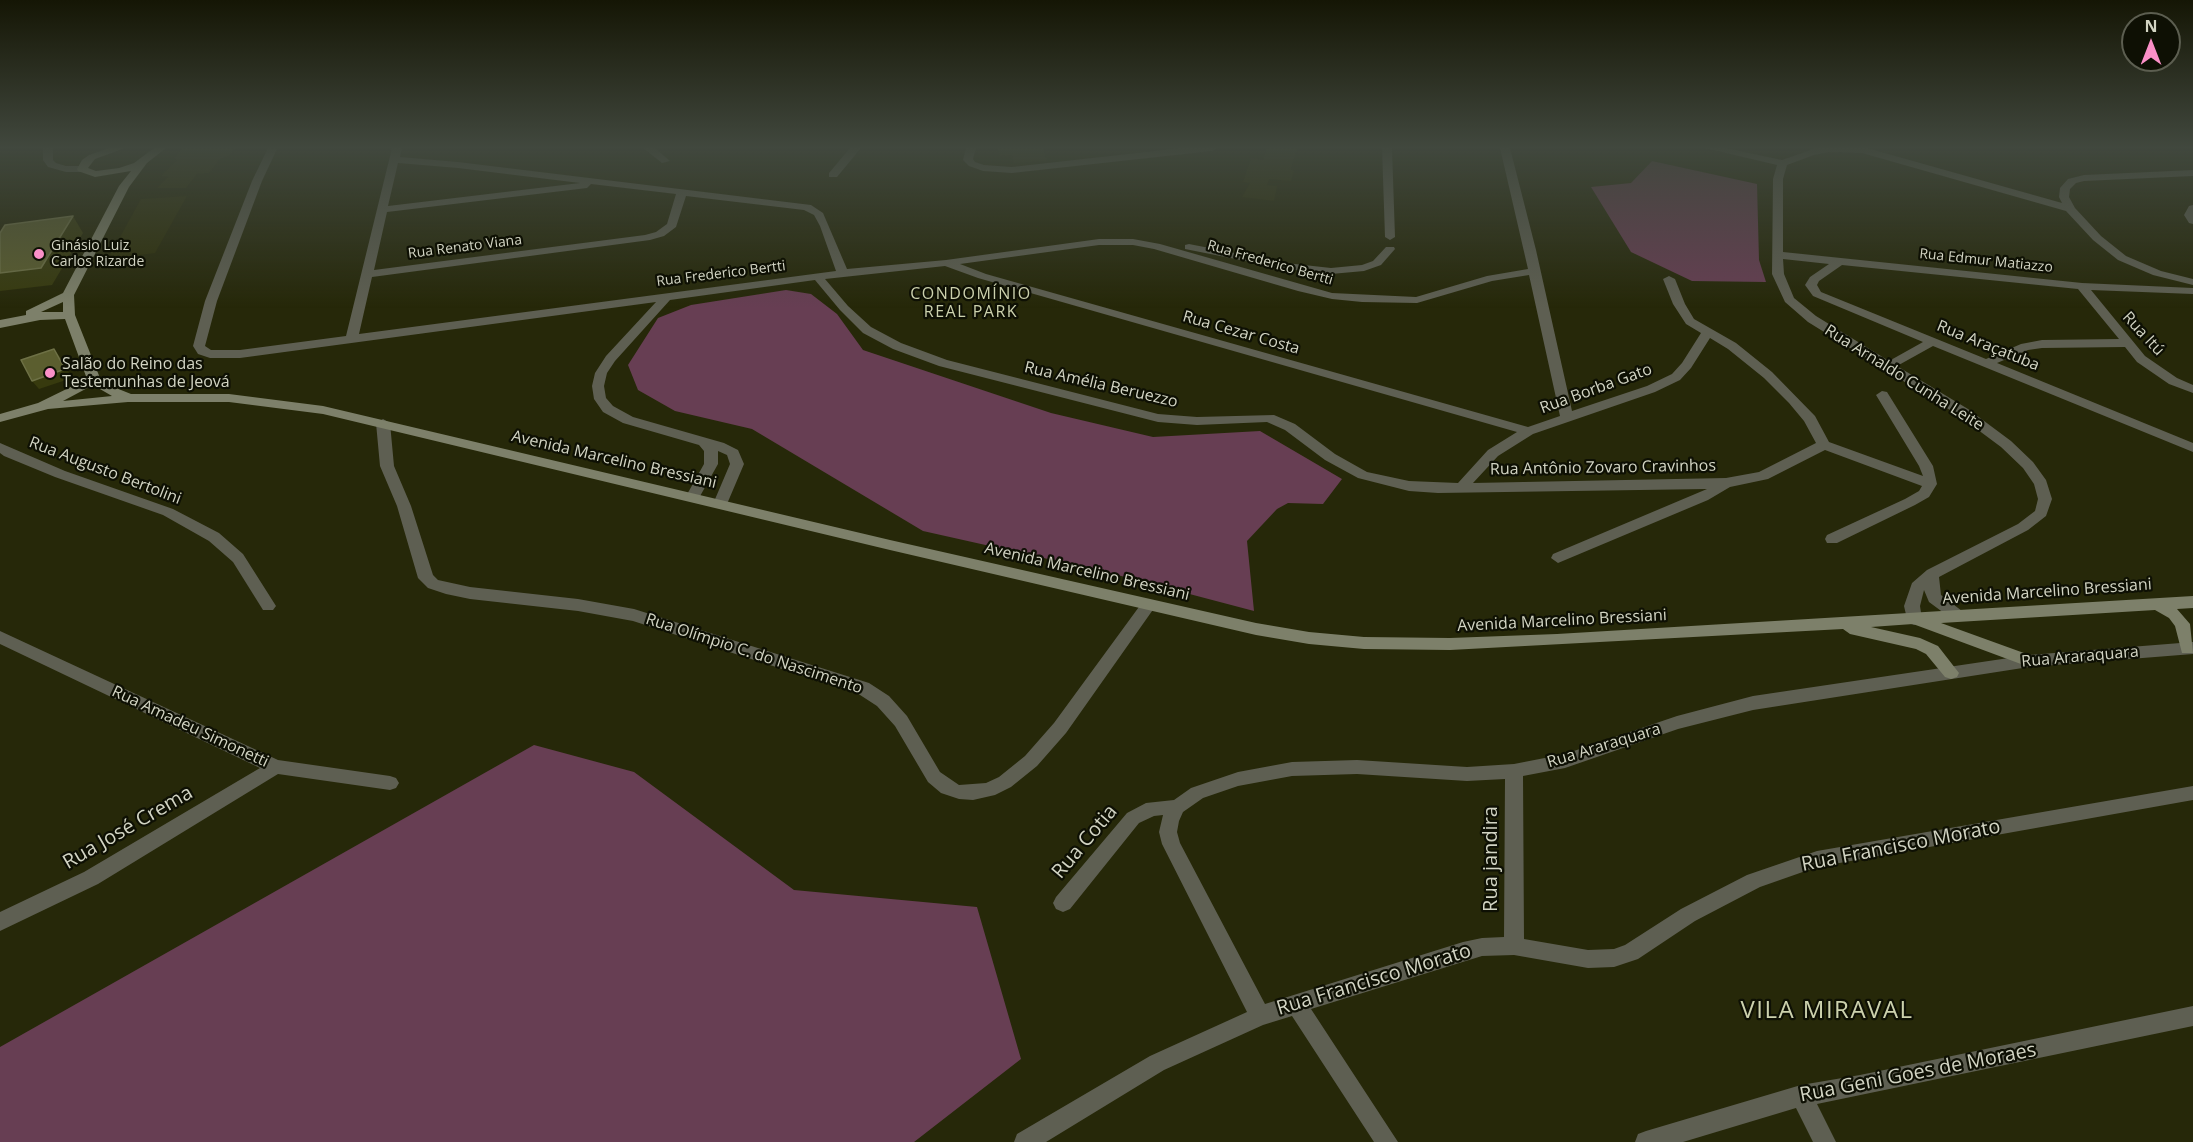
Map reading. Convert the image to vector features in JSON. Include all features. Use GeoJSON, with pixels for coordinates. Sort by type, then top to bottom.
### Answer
{"type":"FeatureCollection","features":[{"type":"Feature","properties":{"kind":"street"},"geometry":{"type":"LineString","coordinates":[[44,406],[94,380],[69,315],[68,295],[116,201]]}},
{"type":"Feature","properties":{"kind":"street","name":"Rua Frederico Bertti"},"geometry":{"type":"LineString","coordinates":[[250,201],[223,267],[199,346],[202,351],[210,354],[225,355],[290,347],[843,273],[946,263],[1100,242],[1185,246],[1286,266],[1331,271],[1364,268],[1377,263],[1390,243],[1389,201]]}},
{"type":"Feature","properties":{"kind":"street"},"geometry":{"type":"LineString","coordinates":[[352,338],[383,201]]}},
{"type":"Feature","properties":{"kind":"street"},"geometry":{"type":"LineString","coordinates":[[381,210],[456,201]]}},
{"type":"Feature","properties":{"kind":"street","name":"Rua Renato Viana"},"geometry":{"type":"LineString","coordinates":[[368,274],[646,238],[660,234],[672,225],[679,201]]}},
{"type":"Feature","properties":{"kind":"street"},"geometry":{"type":"LineString","coordinates":[[757,201],[800,206],[818,213],[843,273]]}},
{"type":"Feature","properties":{"kind":"street"},"geometry":{"type":"LineString","coordinates":[[1519,201],[1532,250],[1567,417]]}},
{"type":"Feature","properties":{"kind":"street","name":"Rua Arnaldo Cunha Leite"},"geometry":{"type":"LineString","coordinates":[[1778,201],[1778,274],[1782,288],[1797,309],[1963,412],[2006,444],[2028,465],[2041,483],[2045,499],[2042,513],[2023,527],[1932,574],[1917,587],[1913,596],[1914,619]]}},
{"type":"Feature","properties":{"kind":"street"},"geometry":{"type":"LineString","coordinates":[[2043,201],[2070,209]]}},
{"type":"Feature","properties":{"kind":"street"},"geometry":{"type":"LineString","coordinates":[[2066,201],[2070,209],[2097,238],[2122,258],[2157,273],[2193,282]]}},
{"type":"Feature","properties":{"kind":"street"},"geometry":{"type":"LineString","coordinates":[[2192,220],[2188,215],[2193,207]]}},
{"type":"Feature","properties":{"kind":"street","name":"Rua Frederico Bertti"},"geometry":{"type":"LineString","coordinates":[[1156,246],[1312,291],[1362,299],[1417,300],[1491,278],[1535,272]]}},
{"type":"Feature","properties":{"kind":"street","name":"Rua Edmur Matiazzo"},"geometry":{"type":"LineString","coordinates":[[1777,255],[2082,286],[2193,291]]}},
{"type":"Feature","properties":{"kind":"street","name":"Rua Araçatuba"},"geometry":{"type":"LineString","coordinates":[[1841,261],[1814,279],[1812,289],[1826,298],[2193,448]]}},
{"type":"Feature","properties":{"kind":"street","name":"Rua Cezar Costa"},"geometry":{"type":"LineString","coordinates":[[946,263],[982,276],[1528,431]]}},
{"type":"Feature","properties":{"kind":"street","name":"Rua Amélia Beruezzo"},"geometry":{"type":"LineString","coordinates":[[818,277],[844,308],[867,330],[897,346],[943,363],[1158,418],[1189,421],[1269,418],[1290,428],[1330,457],[1363,475],[1409,486],[1462,487]]}},
{"type":"Feature","properties":{"kind":"street"},"geometry":{"type":"LineString","coordinates":[[1669,279],[1685,315],[1707,333],[1747,356],[1794,400],[1810,419],[1824,445],[1930,484]]}},
{"type":"Feature","properties":{"kind":"street","name":"Rua Itú"},"geometry":{"type":"LineString","coordinates":[[2082,286],[2126,343],[2153,369],[2173,381],[2193,388]]}},
{"type":"Feature","properties":{"kind":"street"},"geometry":{"type":"LineString","coordinates":[[15,320],[68,295]]}},
{"type":"Feature","properties":{"kind":"street"},"geometry":{"type":"LineString","coordinates":[[667,296],[610,359],[601,373],[598,386],[600,399],[608,409],[628,420],[728,450],[736,459],[734,475],[720,504]]}},
{"type":"Feature","properties":{"kind":"street"},"geometry":{"type":"LineString","coordinates":[[0,324],[40,316],[69,315]]}},
{"type":"Feature","properties":{"kind":"street","name":"Rua Borba Gato"},"geometry":{"type":"LineString","coordinates":[[1462,487],[1493,453],[1528,431],[1651,389],[1676,377],[1687,365],[1707,333]]}},
{"type":"Feature","properties":{"kind":"street"},"geometry":{"type":"LineString","coordinates":[[1890,365],[1933,341]]}},
{"type":"Feature","properties":{"kind":"street"},"geometry":{"type":"LineString","coordinates":[[1987,363],[2025,347],[2042,344],[2126,343]]}},
{"type":"Feature","properties":{"kind":"street","name":"Avenida Marcelino Bressiani"},"geometry":{"type":"LineString","coordinates":[[94,380],[107,389],[129,398],[229,398],[323,410],[1256,629],[1309,638],[1450,644],[1557,640],[2193,602]]}},
{"type":"Feature","properties":{"kind":"street"},"geometry":{"type":"LineString","coordinates":[[1832,539],[1910,502],[1924,494],[1930,484],[1926,466],[1882,395]]}},
{"type":"Feature","properties":{"kind":"street"},"geometry":{"type":"LineString","coordinates":[[0,418],[44,406],[129,398]]}},
{"type":"Feature","properties":{"kind":"street","name":"Rua Olímpio C. do Nascimento"},"geometry":{"type":"LineString","coordinates":[[383,423],[387,466],[404,506],[426,578],[433,584],[470,593],[578,605],[634,615],[863,688],[883,700],[902,721],[934,777],[947,788],[959,792],[973,794],[989,790],[1005,782],[1031,761],[1060,728],[1149,604]]}},
{"type":"Feature","properties":{"kind":"street"},"geometry":{"type":"LineString","coordinates":[[2133,423],[2193,439]]}},
{"type":"Feature","properties":{"kind":"street"},"geometry":{"type":"LineString","coordinates":[[692,498],[711,464],[711,450],[705,443]]}},
{"type":"Feature","properties":{"kind":"street","name":"Rua Antônio Zovaro Cravinhos"},"geometry":{"type":"LineString","coordinates":[[1462,487],[1726,483],[1764,476],[1824,445]]}},
{"type":"Feature","properties":{"kind":"street","name":"Rua Augusto Bertolini"},"geometry":{"type":"LineString","coordinates":[[0,447],[60,474],[168,512],[214,537],[237,558],[268,606]]}},
{"type":"Feature","properties":{"kind":"street"},"geometry":{"type":"LineString","coordinates":[[1558,558],[1703,496],[1726,483]]}},
{"type":"Feature","properties":{"kind":"street"},"geometry":{"type":"LineString","coordinates":[[1932,574],[1931,589],[1934,598],[1957,615]]}},
{"type":"Feature","properties":{"kind":"street"},"geometry":{"type":"LineString","coordinates":[[2156,603],[2174,614],[2182,624],[2190,648]]}},
{"type":"Feature","properties":{"kind":"street"},"geometry":{"type":"LineString","coordinates":[[1914,619],[2029,661]]}},
{"type":"Feature","properties":{"kind":"street"},"geometry":{"type":"LineString","coordinates":[[1827,623],[1920,644],[1932,650],[1951,673]]}},
{"type":"Feature","properties":{"kind":"street","name":"Rua Amadeu Simonetti"},"geometry":{"type":"LineString","coordinates":[[0,637],[276,767],[390,783]]}},
{"type":"Feature","properties":{"kind":"street","name":"Rua Araraquara"},"geometry":{"type":"LineString","coordinates":[[1177,807],[1207,789],[1239,779],[1292,769],[1357,767],[1467,774],[1514,771],[1565,761],[1677,723],[1753,703],[2029,661],[2190,648]]}},
{"type":"Feature","properties":{"kind":"street","name":"Rua José Crema"},"geometry":{"type":"LineString","coordinates":[[0,922],[91,878],[276,767]]}},
{"type":"Feature","properties":{"kind":"street","name":"Rua jandira"},"geometry":{"type":"LineString","coordinates":[[1514,771],[1514,946]]}},
{"type":"Feature","properties":{"kind":"street","name":"Rua Francisco Morato"},"geometry":{"type":"LineString","coordinates":[[1025,1142],[1157,1063],[1260,1016],[1463,951],[1482,947],[1514,946],[1588,959],[1614,958],[1631,952],[1688,915],[1754,881],[1817,859],[2193,793]]}},
{"type":"Feature","properties":{"kind":"street"},"geometry":{"type":"LineString","coordinates":[[1177,807],[1170,820],[1168,832],[1172,844],[1260,1016]]}},
{"type":"Feature","properties":{"kind":"street","name":"Rua Cotia"},"geometry":{"type":"LineString","coordinates":[[1063,903],[1134,818],[1152,808],[1177,807]]}},
{"type":"Feature","properties":{"kind":"street"},"geometry":{"type":"LineString","coordinates":[[1296,1004],[1388,1142]]}},
{"type":"Feature","properties":{"kind":"street","name":"Rua Geni Goes de Moraes"},"geometry":{"type":"LineString","coordinates":[[1646,1142],[1801,1096],[1860,1086],[2193,1016]]}},
{"type":"Feature","properties":{"kind":"street"},"geometry":{"type":"LineString","coordinates":[[1801,1096],[1825,1142]]}},
{"type":"Feature","properties":{"kind":"shaded area"},"geometry":{"type":"Polygon","coordinates":[[[140,201],[184,201],[155,253],[108,259],[140,201]]]}},
{"type":"Feature","properties":{"kind":"shaded area"},"geometry":{"type":"Polygon","coordinates":[[[1600,201],[1757,201],[1759,260],[1766,282],[1692,281],[1631,252],[1600,201]]]}},
{"type":"Feature","properties":{"kind":"shaded area"},"geometry":{"type":"Polygon","coordinates":[[[786,290],[811,294],[837,314],[863,350],[1051,413],[1153,437],[1260,431],[1342,479],[1323,504],[1288,503],[1277,509],[1247,541],[1254,611],[1106,572],[923,531],[752,429],[675,411],[638,390],[628,365],[658,318],[691,305],[786,290]]]}},
{"type":"Feature","properties":{"kind":"shaded area"},"geometry":{"type":"Polygon","coordinates":[[[534,745],[634,772],[794,890],[977,907],[1021,1059],[914,1142],[0,1142],[0,1047],[534,745]]]}},
{"type":"Feature","properties":{"kind":"building"},"geometry":{"type":"Polygon","coordinates":[[[73,216],[41,268],[0,273],[0,233],[5,225],[73,216]]]}},
{"type":"Feature","properties":{"kind":"building"},"geometry":{"type":"Polygon","coordinates":[[[54,349],[65,369],[32,381],[21,360],[54,349]]]}},
{"type":"Feature","properties":{"kind":"place","name":"Ginásio Luiz Carlos Rizarde"},"geometry":{"type":"Point","coordinates":[39,254]}},
{"type":"Feature","properties":{"kind":"place","name":"Salão do Reino das Testemunhas de Jeová"},"geometry":{"type":"Point","coordinates":[50,373]}},
{"type":"Feature","properties":{"kind":"district","name":"CONDOMÍNIO REAL PARK"},"geometry":{"type":"Point","coordinates":[971,303]}},
{"type":"Feature","properties":{"kind":"district","name":"VILA MIRAVAL"},"geometry":{"type":"Point","coordinates":[1827,1011]}}]}
